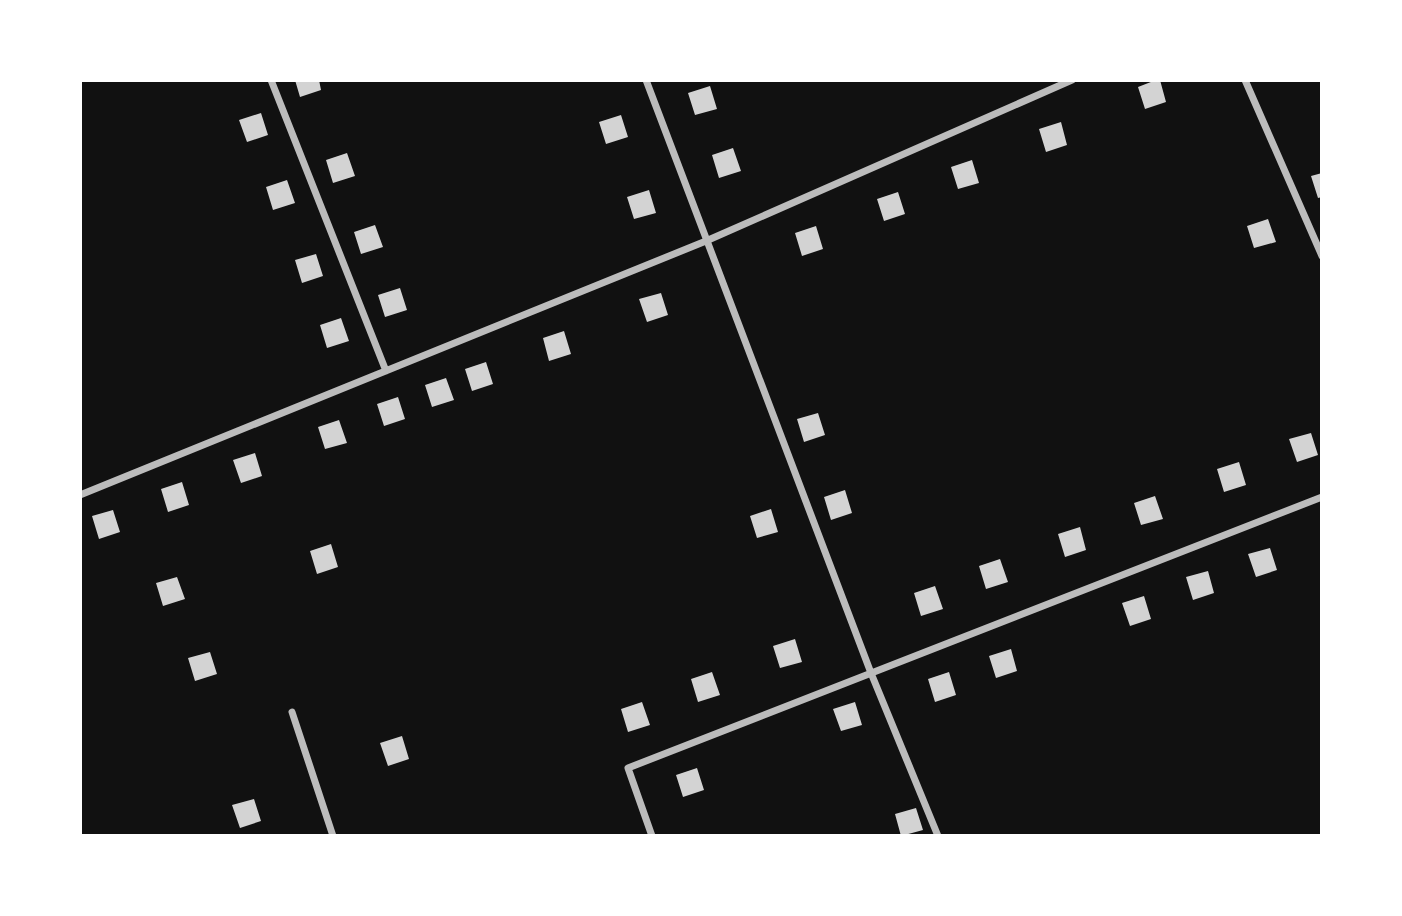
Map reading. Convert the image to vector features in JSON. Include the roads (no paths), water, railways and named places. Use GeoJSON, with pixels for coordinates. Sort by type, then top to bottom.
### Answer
{"type":"FeatureCollection","features":[{"type":"Feature","properties":{"kind":"street"},"geometry":{"type":"LineString","coordinates":[[271,80],[386,371]]}},
{"type":"Feature","properties":{"kind":"street"},"geometry":{"type":"LineString","coordinates":[[646,80],[871,673],[938,835]]}},
{"type":"Feature","properties":{"kind":"street"},"geometry":{"type":"LineString","coordinates":[[80,495],[706,241],[1072,80]]}},
{"type":"Feature","properties":{"kind":"street"},"geometry":{"type":"LineString","coordinates":[[1245,80],[1321,256]]}},
{"type":"Feature","properties":{"kind":"street"},"geometry":{"type":"LineString","coordinates":[[652,835],[628,768],[1321,497]]}},
{"type":"Feature","properties":{"kind":"street"},"geometry":{"type":"LineString","coordinates":[[292,712],[333,835]]}}]}
